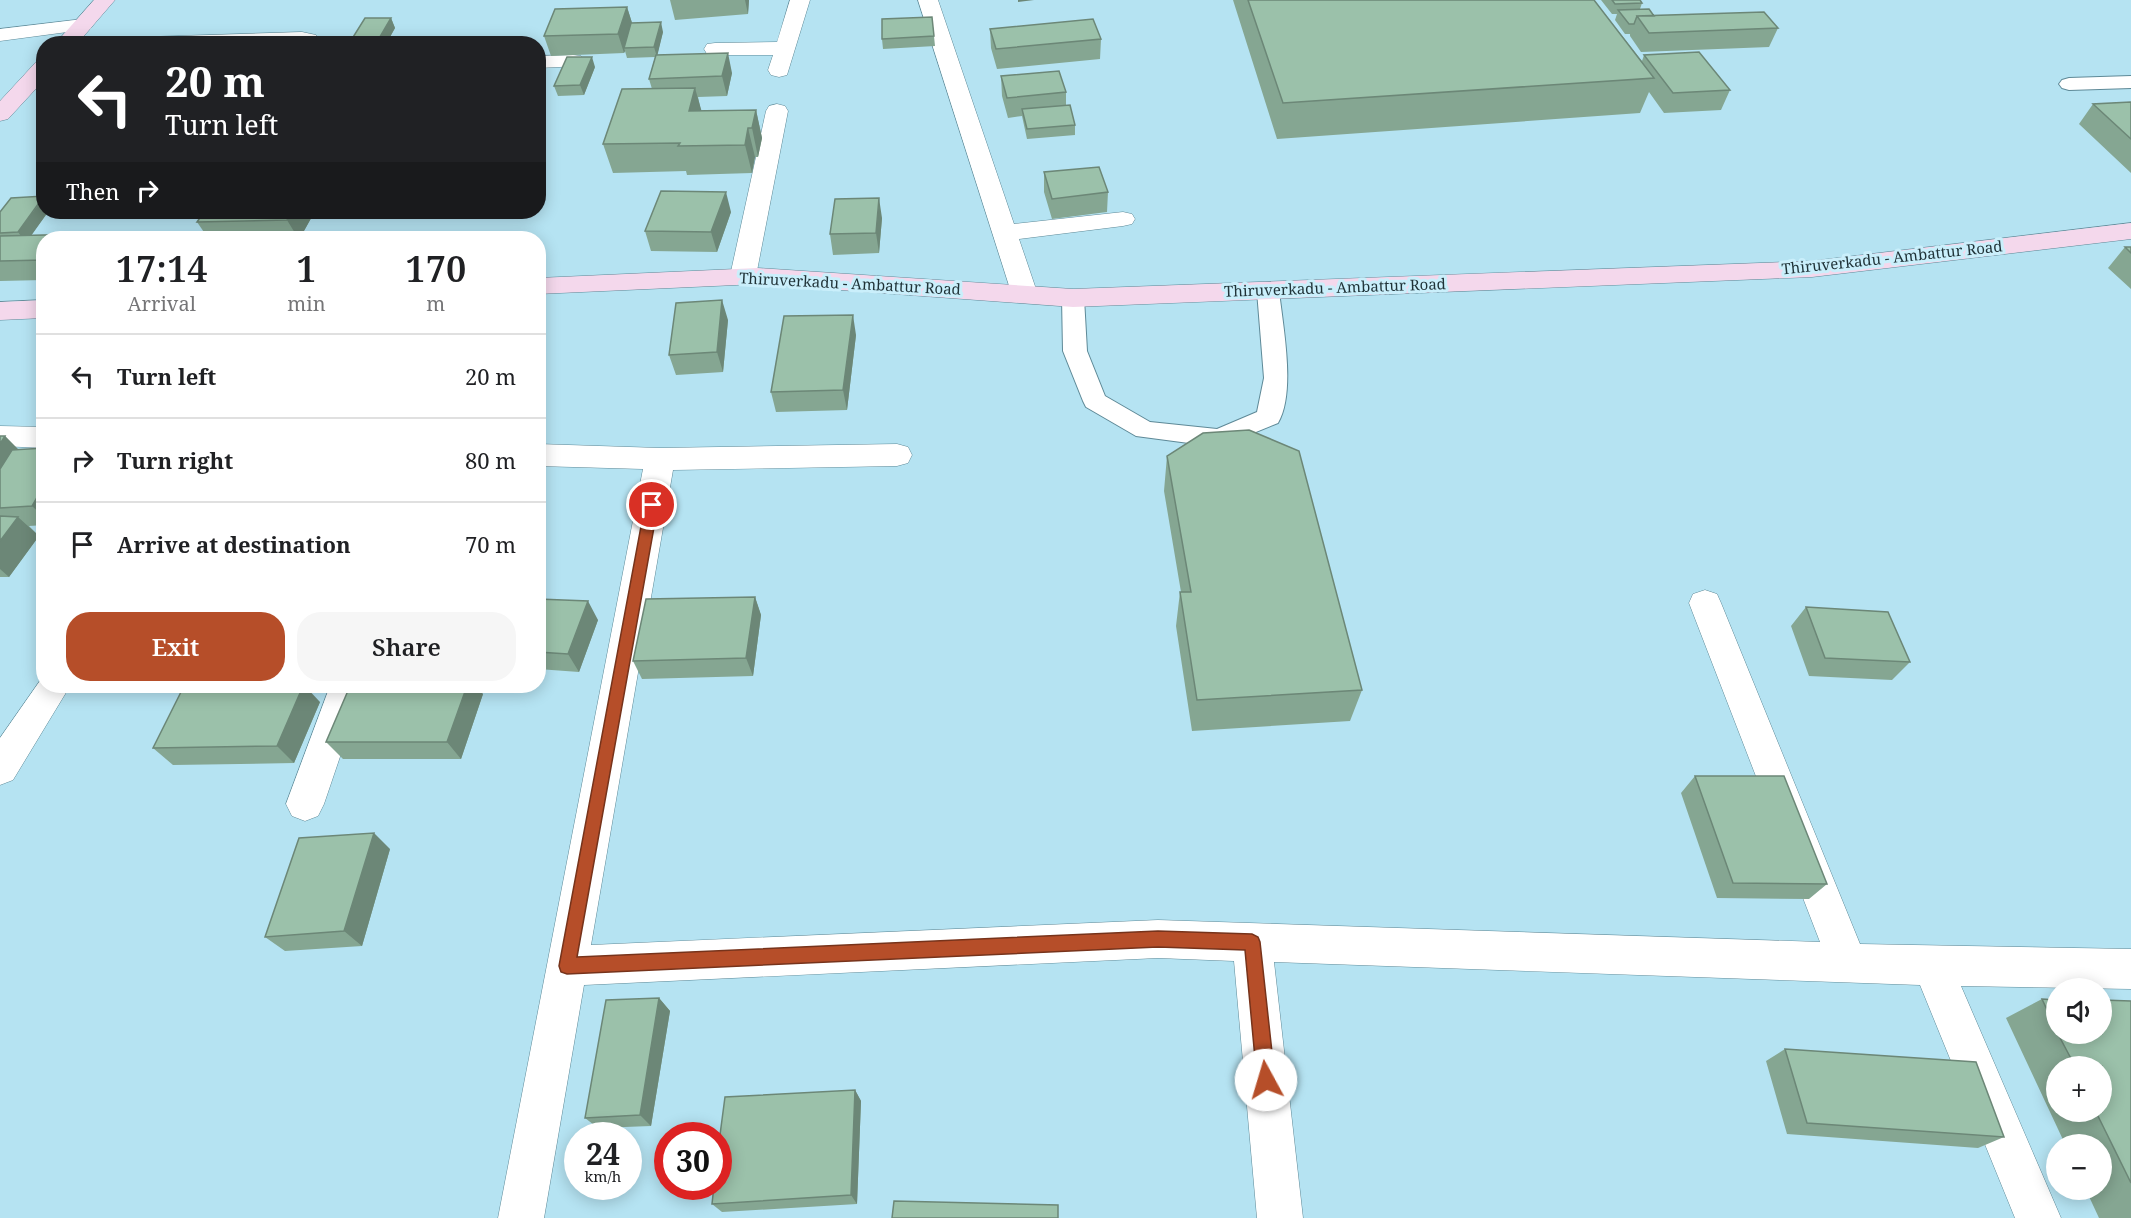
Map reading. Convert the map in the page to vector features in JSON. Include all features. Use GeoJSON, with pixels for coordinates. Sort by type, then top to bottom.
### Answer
{"type":"FeatureCollection","features":[{"type":"Feature","properties":{"kind":"main road"},"geometry":{"type":"LineString","coordinates":[[73,36],[105,0]]}},
{"type":"Feature","properties":{"kind":"main road"},"geometry":{"type":"LineString","coordinates":[[0,114],[36,76]]}},
{"type":"Feature","properties":{"kind":"main road","name":"Thiruverkadu - Ambattur Road"},"geometry":{"type":"LineString","coordinates":[[546,286],[743,276],[1073,298],[1812,269],[2131,231]]}},
{"type":"Feature","properties":{"kind":"main road"},"geometry":{"type":"LineString","coordinates":[[0,311],[36,309]]}},
{"type":"Feature","properties":{"kind":"street"},"geometry":{"type":"LineString","coordinates":[[778,70],[800,0]]}},
{"type":"Feature","properties":{"kind":"street"},"geometry":{"type":"LineString","coordinates":[[928,0],[1025,295]]}},
{"type":"Feature","properties":{"kind":"street"},"geometry":{"type":"LineString","coordinates":[[0,35],[83,25]]}},
{"type":"Feature","properties":{"kind":"street"},"geometry":{"type":"LineString","coordinates":[[715,49],[785,48]]}},
{"type":"Feature","properties":{"kind":"street"},"geometry":{"type":"LineString","coordinates":[[546,62],[573,61]]}},
{"type":"Feature","properties":{"kind":"street"},"geometry":{"type":"LineString","coordinates":[[743,276],[777,111]]}},
{"type":"Feature","properties":{"kind":"street"},"geometry":{"type":"LineString","coordinates":[[1005,232],[1123,219]]}},
{"type":"Feature","properties":{"kind":"street"},"geometry":{"type":"LineString","coordinates":[[0,436],[36,438]]}},
{"type":"Feature","properties":{"kind":"street"},"geometry":{"type":"LineString","coordinates":[[546,455],[660,459],[897,454]]}},
{"type":"Feature","properties":{"kind":"street"},"geometry":{"type":"LineString","coordinates":[[521,1218],[660,459]]}},
{"type":"Feature","properties":{"kind":"street"},"geometry":{"type":"LineString","coordinates":[[1706,603],[1848,963]]}},
{"type":"Feature","properties":{"kind":"street"},"geometry":{"type":"LineString","coordinates":[[0,769],[48,693]]}},
{"type":"Feature","properties":{"kind":"street"},"geometry":{"type":"LineString","coordinates":[[305,804],[345,693]]}},
{"type":"Feature","properties":{"kind":"street"},"geometry":{"type":"LineString","coordinates":[[567,966],[1158,939],[1848,963],[2131,969]]}},
{"type":"Feature","properties":{"kind":"street"},"geometry":{"type":"LineString","coordinates":[[1252,942],[1280,1218]]}},
{"type":"Feature","properties":{"kind":"street"},"geometry":{"type":"LineString","coordinates":[[1932,965],[2038,1218]]}},
{"type":"Feature","properties":{"kind":"lane"},"geometry":{"type":"LineString","coordinates":[[2069,84],[2131,82]]}},
{"type":"Feature","properties":{"kind":"lane"},"geometry":{"type":"LineString","coordinates":[[1073,298],[1075,351],[1095,401],[1145,430],[1219,438],[1269,417],[1276,378],[1268,291]]}},
{"type":"Feature","properties":{"kind":"building"},"geometry":{"type":"Polygon","coordinates":[[[1248,0],[1594,0],[1654,78],[1283,103],[1248,0]]]}},
{"type":"Feature","properties":{"kind":"building"},"geometry":{"type":"Polygon","coordinates":[[[1612,0],[1640,0],[1642,3],[1615,4],[1612,0]]]}},
{"type":"Feature","properties":{"kind":"building"},"geometry":{"type":"Polygon","coordinates":[[[627,7],[618,34],[544,36],[555,9],[627,7]]]}},
{"type":"Feature","properties":{"kind":"building"},"geometry":{"type":"Polygon","coordinates":[[[1649,9],[1654,16],[1637,16],[1634,24],[1629,24],[1618,10],[1649,9]]]}},
{"type":"Feature","properties":{"kind":"building"},"geometry":{"type":"Polygon","coordinates":[[[1764,12],[1778,28],[1649,33],[1637,16],[1764,12]]]}},
{"type":"Feature","properties":{"kind":"building"},"geometry":{"type":"Polygon","coordinates":[[[932,17],[934,36],[882,39],[882,19],[932,17]]]}},
{"type":"Feature","properties":{"kind":"building"},"geometry":{"type":"Polygon","coordinates":[[[365,18],[391,18],[380,36],[354,36],[365,18]]]}},
{"type":"Feature","properties":{"kind":"building"},"geometry":{"type":"Polygon","coordinates":[[[1093,19],[1101,39],[996,49],[990,29],[1093,19]]]}},
{"type":"Feature","properties":{"kind":"building"},"geometry":{"type":"Polygon","coordinates":[[[661,22],[654,47],[624,48],[631,23],[661,22]]]}},
{"type":"Feature","properties":{"kind":"building"},"geometry":{"type":"Polygon","coordinates":[[[1699,52],[1730,90],[1673,93],[1644,55],[1699,52]]]}},
{"type":"Feature","properties":{"kind":"building"},"geometry":{"type":"Polygon","coordinates":[[[728,53],[722,76],[649,79],[656,55],[728,53]]]}},
{"type":"Feature","properties":{"kind":"building"},"geometry":{"type":"Polygon","coordinates":[[[567,57],[592,57],[580,85],[554,86],[567,57]]]}},
{"type":"Feature","properties":{"kind":"building"},"geometry":{"type":"Polygon","coordinates":[[[1059,71],[1066,92],[1007,98],[1001,76],[1059,71]]]}},
{"type":"Feature","properties":{"kind":"building"},"geometry":{"type":"Polygon","coordinates":[[[695,88],[689,111],[756,110],[752,128],[748,128],[745,145],[603,144],[622,89],[695,88]]]}},
{"type":"Feature","properties":{"kind":"building"},"geometry":{"type":"Polygon","coordinates":[[[2131,102],[2131,139],[2093,104],[2131,102]]]}},
{"type":"Feature","properties":{"kind":"building"},"geometry":{"type":"Polygon","coordinates":[[[1070,105],[1075,125],[1027,129],[1022,109],[1070,105]]]}},
{"type":"Feature","properties":{"kind":"building"},"geometry":{"type":"Polygon","coordinates":[[[1099,167],[1108,192],[1052,199],[1044,172],[1099,167]]]}},
{"type":"Feature","properties":{"kind":"building"},"geometry":{"type":"Polygon","coordinates":[[[661,191],[726,192],[711,232],[645,231],[661,191]]]}},
{"type":"Feature","properties":{"kind":"building"},"geometry":{"type":"Polygon","coordinates":[[[36,196],[36,207],[18,232],[0,233],[0,212],[11,198],[36,196]]]}},
{"type":"Feature","properties":{"kind":"building"},"geometry":{"type":"Polygon","coordinates":[[[879,198],[876,233],[830,234],[835,199],[879,198]]]}},
{"type":"Feature","properties":{"kind":"building"},"geometry":{"type":"Polygon","coordinates":[[[199,219],[288,219],[287,220],[197,222],[199,219]]]}},
{"type":"Feature","properties":{"kind":"building"},"geometry":{"type":"Polygon","coordinates":[[[36,235],[36,260],[0,261],[0,236],[36,235]]]}},
{"type":"Feature","properties":{"kind":"building"},"geometry":{"type":"Polygon","coordinates":[[[722,300],[717,352],[669,355],[676,303],[722,300]]]}},
{"type":"Feature","properties":{"kind":"building"},"geometry":{"type":"Polygon","coordinates":[[[853,315],[843,390],[771,392],[784,316],[853,315]]]}},
{"type":"Feature","properties":{"kind":"building"},"geometry":{"type":"Polygon","coordinates":[[[1249,430],[1299,451],[1362,690],[1197,700],[1180,592],[1191,592],[1167,456],[1203,433],[1249,430]]]}},
{"type":"Feature","properties":{"kind":"building"},"geometry":{"type":"Polygon","coordinates":[[[36,448],[36,499],[32,506],[0,508],[0,469],[12,450],[36,448]]]}},
{"type":"Feature","properties":{"kind":"building"},"geometry":{"type":"Polygon","coordinates":[[[0,516],[18,517],[0,541],[0,516]]]}},
{"type":"Feature","properties":{"kind":"building"},"geometry":{"type":"Polygon","coordinates":[[[755,597],[746,658],[633,661],[646,599],[755,597]]]}},
{"type":"Feature","properties":{"kind":"building"},"geometry":{"type":"Polygon","coordinates":[[[546,599],[588,601],[568,654],[546,653],[546,599]]]}},
{"type":"Feature","properties":{"kind":"building"},"geometry":{"type":"Polygon","coordinates":[[[1806,607],[1888,612],[1910,662],[1825,658],[1806,607]]]}},
{"type":"Feature","properties":{"kind":"building"},"geometry":{"type":"Polygon","coordinates":[[[180,693],[300,693],[277,746],[153,748],[180,693]]]}},
{"type":"Feature","properties":{"kind":"building"},"geometry":{"type":"Polygon","coordinates":[[[347,693],[464,693],[447,742],[326,742],[347,693]]]}},
{"type":"Feature","properties":{"kind":"building"},"geometry":{"type":"Polygon","coordinates":[[[1695,776],[1784,776],[1827,884],[1733,883],[1695,776]]]}},
{"type":"Feature","properties":{"kind":"building"},"geometry":{"type":"Polygon","coordinates":[[[374,833],[344,931],[265,937],[299,838],[374,833]]]}},
{"type":"Feature","properties":{"kind":"building"},"geometry":{"type":"Polygon","coordinates":[[[659,998],[640,1115],[585,1118],[606,1000],[659,998]]]}},
{"type":"Feature","properties":{"kind":"building"},"geometry":{"type":"Polygon","coordinates":[[[2112,1000],[2131,1001],[2131,1183],[2112,1144],[2112,1134],[2107,1134],[2101,1122],[2112,1122],[2112,1056],[2070,1056],[2063,1044],[2112,1044],[2112,1000]]]}},
{"type":"Feature","properties":{"kind":"building"},"geometry":{"type":"Polygon","coordinates":[[[1785,1049],[1976,1062],[2004,1137],[1807,1123],[1785,1049]]]}},
{"type":"Feature","properties":{"kind":"building"},"geometry":{"type":"Polygon","coordinates":[[[855,1090],[851,1195],[712,1204],[712,1200],[732,1200],[732,1122],[722,1122],[725,1097],[855,1090]]]}},
{"type":"Feature","properties":{"kind":"building"},"geometry":{"type":"Polygon","coordinates":[[[894,1201],[1058,1205],[1058,1218],[892,1218],[894,1201]]]}},
{"type":"Feature","properties":{"kind":"route"},"geometry":{"type":"LineString","coordinates":[[652,505],[567,966],[1158,939],[1252,942],[1266,1080]]}}]}
